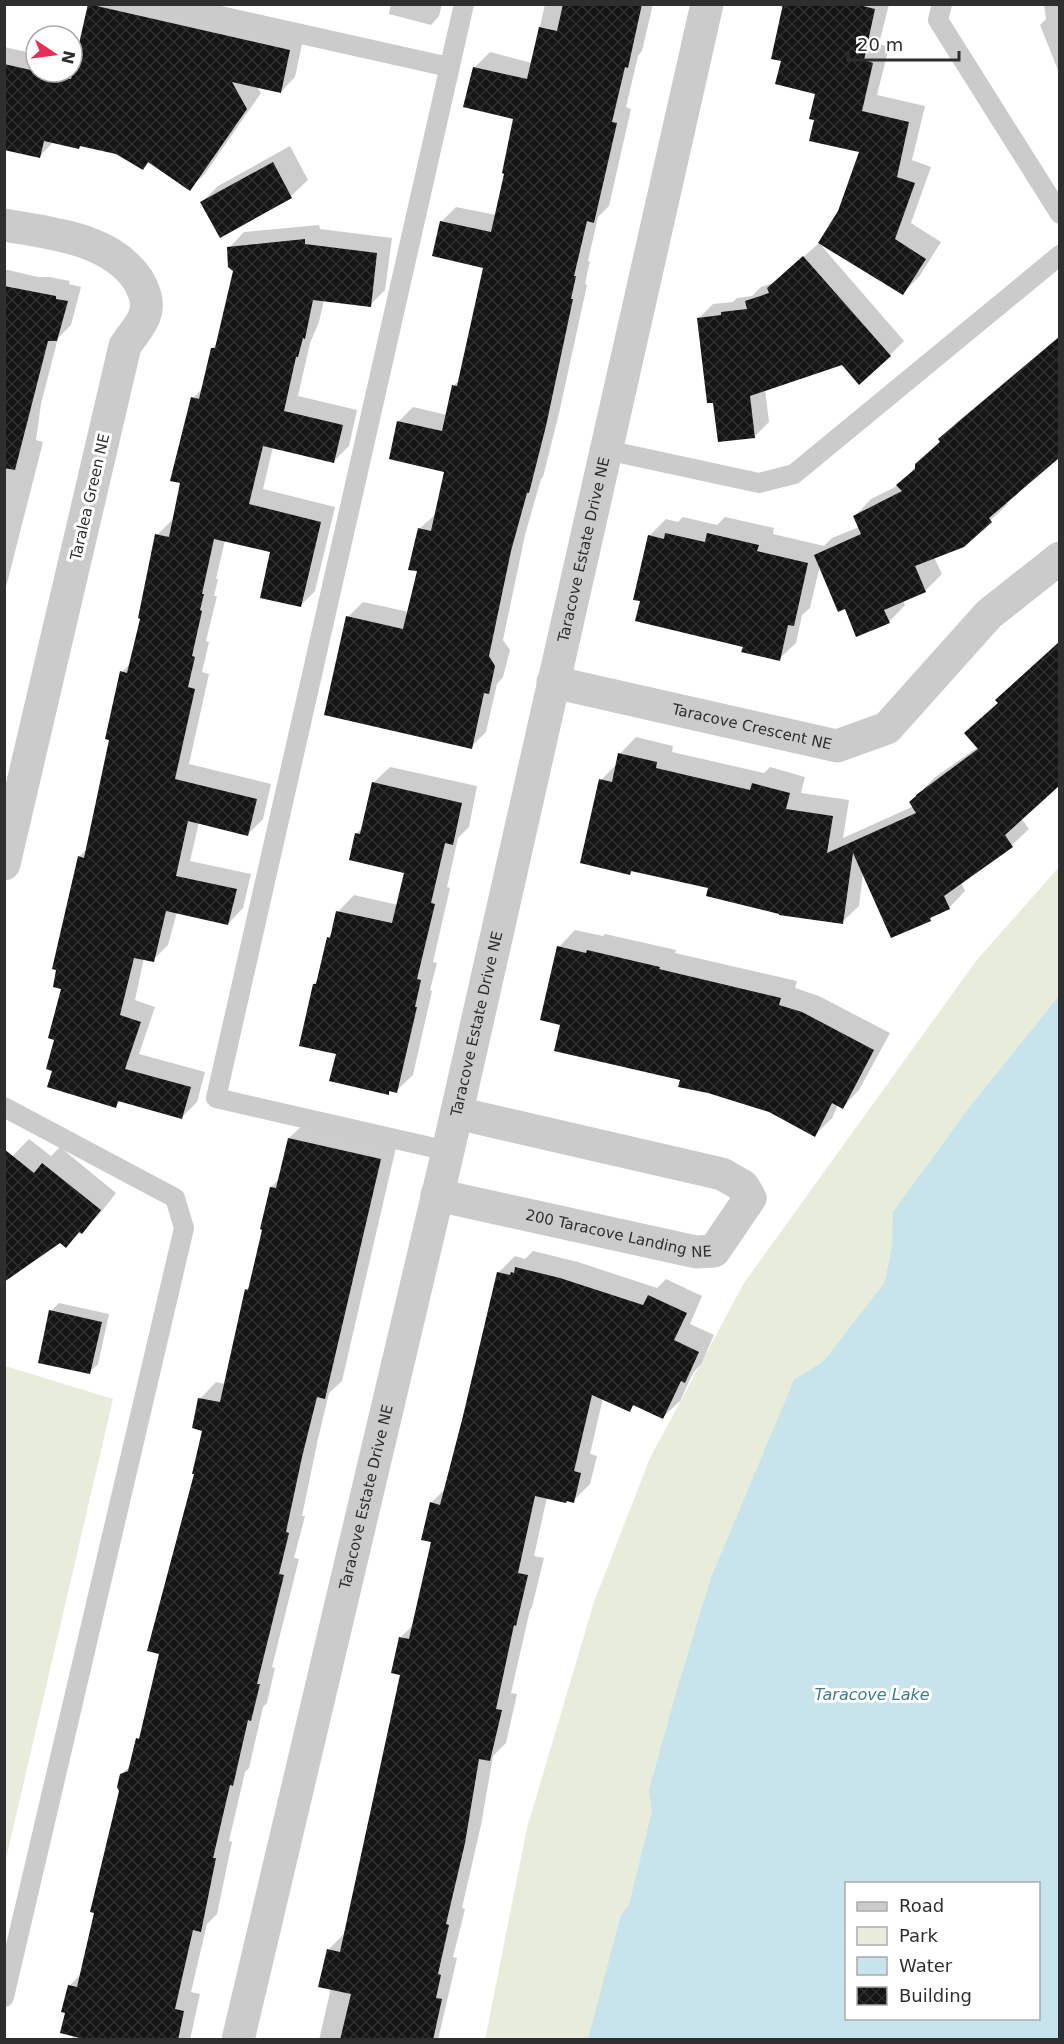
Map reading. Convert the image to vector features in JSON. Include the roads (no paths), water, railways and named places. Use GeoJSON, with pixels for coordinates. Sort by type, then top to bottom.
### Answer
{"type":"FeatureCollection","features":[{"type":"Feature","properties":{"kind":"street","name":"Taracove Estate Drive NE"},"geometry":{"type":"LineString","coordinates":[[238,2040],[457,1113],[707,4]]}},
{"type":"Feature","properties":{"kind":"street","name":"Taralea Green NE"},"geometry":{"type":"LineString","coordinates":[[4,225],[56,234],[92,245],[117,258],[133,273],[146,292],[145,314],[125,346],[5,863]]}},
{"type":"Feature","properties":{"kind":"street","name":"Taracove Crescent NE"},"geometry":{"type":"LineString","coordinates":[[553,682],[837,746],[887,728],[989,614],[1059,558]]}},
{"type":"Feature","properties":{"kind":"street","name":"200 Taracove Landing NE"},"geometry":{"type":"LineString","coordinates":[[437,1196],[696,1252],[714,1251],[750,1198],[743,1186],[722,1174],[457,1113]]}},
{"type":"Feature","properties":{"kind":"lane"},"geometry":{"type":"LineString","coordinates":[[167,4],[449,67]]}},
{"type":"Feature","properties":{"kind":"lane"},"geometry":{"type":"LineString","coordinates":[[448,1152],[216,1098],[464,4]]}},
{"type":"Feature","properties":{"kind":"lane"},"geometry":{"type":"LineString","coordinates":[[942,4],[938,20],[1059,214]]}},
{"type":"Feature","properties":{"kind":"lane"},"geometry":{"type":"LineString","coordinates":[[606,450],[759,483],[794,474],[1059,255]]}},
{"type":"Feature","properties":{"kind":"lane"},"geometry":{"type":"LineString","coordinates":[[4,1107],[175,1198],[184,1228],[4,1997]]}},
{"type":"Feature","properties":{"kind":"water","name":"Taracove Lake"},"geometry":{"type":"Polygon","coordinates":[[[1059,996],[1059,2039],[588,2039],[621,1915],[629,1905],[652,1811],[649,1790],[711,1578],[794,1380],[824,1361],[885,1282],[892,1246],[893,1212],[969,1108],[1059,996]]]}}]}
